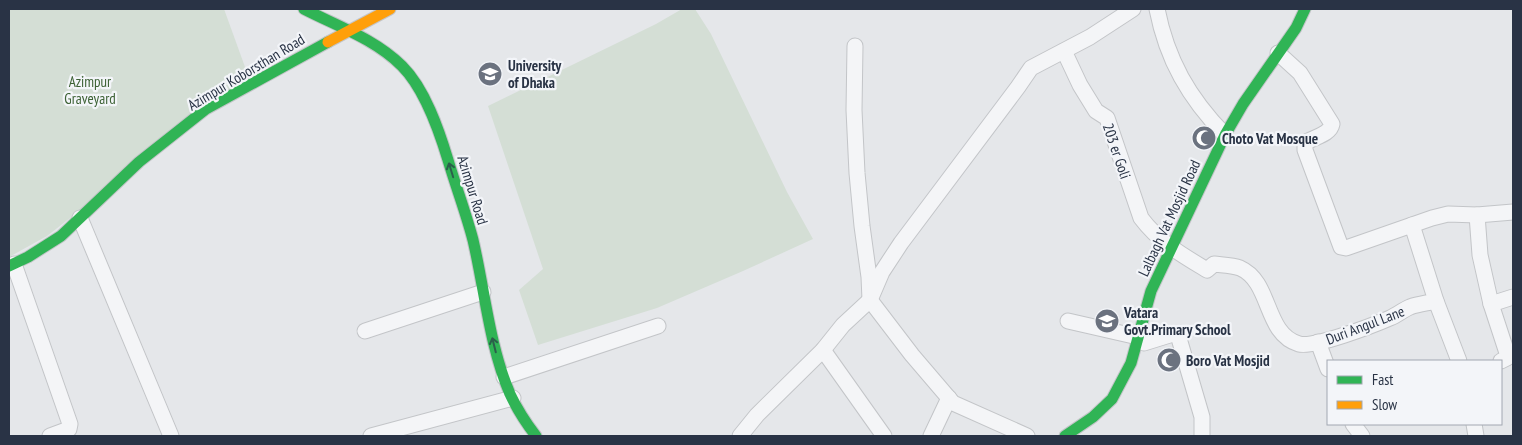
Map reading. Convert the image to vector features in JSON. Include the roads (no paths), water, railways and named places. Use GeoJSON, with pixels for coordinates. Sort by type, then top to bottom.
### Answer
{"type":"FeatureCollection","features":[{"type":"Feature","properties":{"kind":"street","name":"Azimpur Road"},"geometry":{"type":"LineString","coordinates":[[304,9],[334,25],[353,28],[385,41],[409,61],[427,85],[440,109],[453,142],[484,247],[500,317]]}},
{"type":"Feature","properties":{"kind":"street","name":"Azimpur Road"},"geometry":{"type":"LineString","coordinates":[[326,9],[402,67],[420,91],[432,114],[467,223],[494,343],[513,374],[514,398],[524,419],[536,436]]}},
{"type":"Feature","properties":{"kind":"street","name":"Azimpur Koborsthan Road"},"geometry":{"type":"LineString","coordinates":[[11,265],[48,246],[62,236],[139,162],[206,110],[390,9]]}},
{"type":"Feature","properties":{"kind":"street"},"geometry":{"type":"LineString","coordinates":[[740,436],[757,415],[824,350],[843,325],[870,300],[882,272],[901,243],[1031,68],[1090,37],[1133,9]]}},
{"type":"Feature","properties":{"kind":"street"},"geometry":{"type":"LineString","coordinates":[[1157,9],[1172,60],[1188,90],[1206,116],[1225,135]]}},
{"type":"Feature","properties":{"kind":"street","name":"Lalbagh Vat Mosjid Road"},"geometry":{"type":"LineString","coordinates":[[1069,436],[1112,399],[1131,363],[1151,291],[1225,135],[1243,104],[1296,28],[1305,9]]}},
{"type":"Feature","properties":{"kind":"street"},"geometry":{"type":"LineString","coordinates":[[855,46],[854,110],[857,173],[870,300],[912,355],[954,403],[1027,436]]}},
{"type":"Feature","properties":{"kind":"street","name":"203 er Goli"},"geometry":{"type":"LineString","coordinates":[[1064,51],[1080,85],[1096,111],[1107,118],[1141,218],[1150,230],[1172,249]]}},
{"type":"Feature","properties":{"kind":"street"},"geometry":{"type":"LineString","coordinates":[[1278,53],[1300,73],[1332,124],[1328,131],[1305,144],[1305,150],[1341,247],[1346,248],[1448,214],[1477,215],[1513,212]]}},
{"type":"Feature","properties":{"kind":"street"},"geometry":{"type":"LineString","coordinates":[[1477,215],[1480,255],[1491,304],[1507,353],[1506,358],[1502,360]]}},
{"type":"Feature","properties":{"kind":"street"},"geometry":{"type":"LineString","coordinates":[[80,218],[171,436]]}},
{"type":"Feature","properties":{"kind":"street"},"geometry":{"type":"LineString","coordinates":[[1412,225],[1436,301],[1459,360]]}},
{"type":"Feature","properties":{"kind":"street","name":"Duri Angul Lane"},"geometry":{"type":"LineString","coordinates":[[1172,249],[1207,270],[1214,264],[1225,265],[1240,268],[1250,274],[1258,286],[1281,333],[1300,344],[1318,342],[1346,334],[1390,318],[1411,306],[1436,301]]}},
{"type":"Feature","properties":{"kind":"street"},"geometry":{"type":"LineString","coordinates":[[11,265],[70,424],[70,429],[50,436]]}},
{"type":"Feature","properties":{"kind":"street"},"geometry":{"type":"LineString","coordinates":[[365,331],[483,292]]}},
{"type":"Feature","properties":{"kind":"street"},"geometry":{"type":"LineString","coordinates":[[1491,304],[1513,297]]}},
{"type":"Feature","properties":{"kind":"street"},"geometry":{"type":"LineString","coordinates":[[1068,321],[1138,337],[1144,343],[1173,334],[1178,335],[1202,417],[1202,436]]}},
{"type":"Feature","properties":{"kind":"street"},"geometry":{"type":"LineString","coordinates":[[513,374],[658,326]]}},
{"type":"Feature","properties":{"kind":"street"},"geometry":{"type":"LineString","coordinates":[[1318,342],[1327,366]]}},
{"type":"Feature","properties":{"kind":"street"},"geometry":{"type":"LineString","coordinates":[[824,350],[884,436]]}},
{"type":"Feature","properties":{"kind":"street"},"geometry":{"type":"LineString","coordinates":[[371,436],[514,398]]}},
{"type":"Feature","properties":{"kind":"street"},"geometry":{"type":"LineString","coordinates":[[931,436],[949,398]]}},
{"type":"Feature","properties":{"kind":"street"},"geometry":{"type":"LineString","coordinates":[[1355,425],[1362,436]]}},
{"type":"Feature","properties":{"kind":"place","name":"University of Dhaka"},"geometry":{"type":"Point","coordinates":[490,74]}},
{"type":"Feature","properties":{"kind":"place","name":"Choto Vat Mosque"},"geometry":{"type":"Point","coordinates":[1204,138]}},
{"type":"Feature","properties":{"kind":"place","name":"Vatara Govt.Primary School"},"geometry":{"type":"Point","coordinates":[1107,321]}},
{"type":"Feature","properties":{"kind":"place","name":"Boro Vat Mosjid"},"geometry":{"type":"Point","coordinates":[1169,360]}},
{"type":"Feature","properties":{"kind":"park label","name":"Azimpur Graveyard"},"geometry":{"type":"Point","coordinates":[90,90]}}]}
